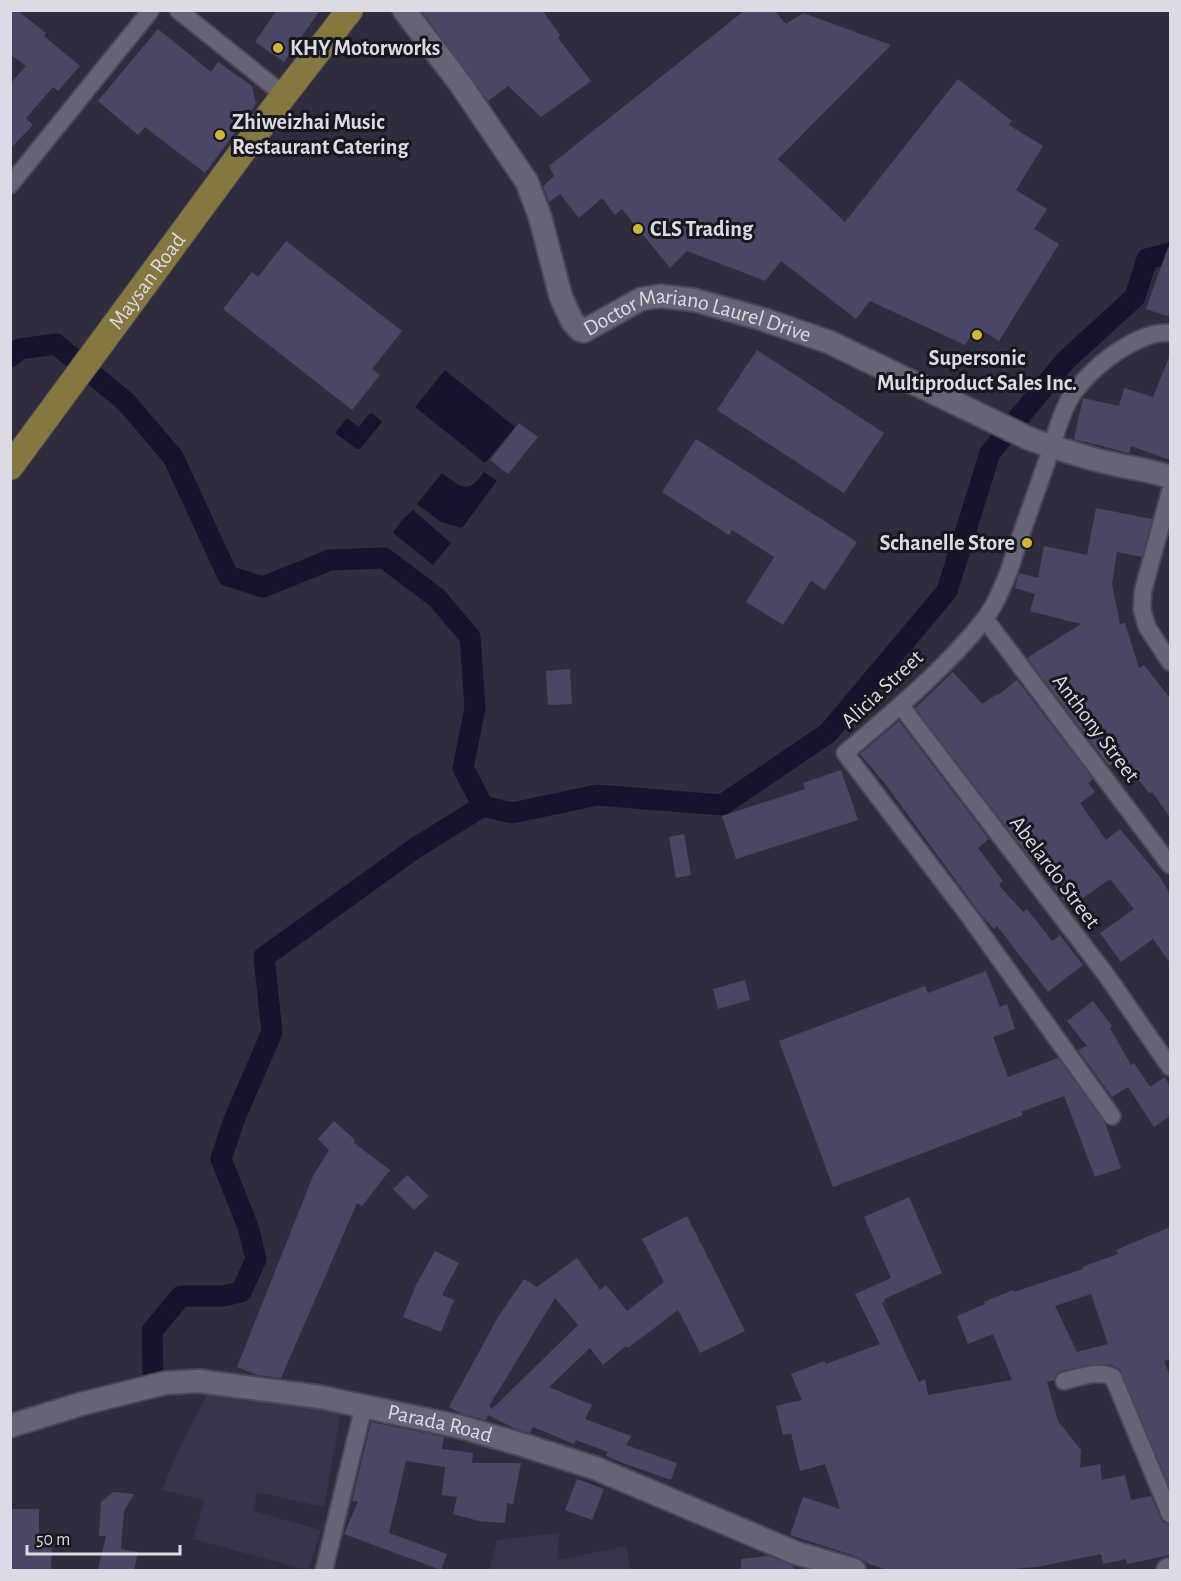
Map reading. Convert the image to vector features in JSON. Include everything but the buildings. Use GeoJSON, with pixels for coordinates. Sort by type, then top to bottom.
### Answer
{"type":"FeatureCollection","features":[{"type":"Feature","properties":{"kind":"main road","name":"Maysan Road"},"geometry":{"type":"LineString","coordinates":[[10,467],[284,95],[350,10]]}},
{"type":"Feature","properties":{"kind":"street"},"geometry":{"type":"LineString","coordinates":[[10,185],[152,10]]}},
{"type":"Feature","properties":{"kind":"street"},"geometry":{"type":"LineString","coordinates":[[178,10],[284,95]]}},
{"type":"Feature","properties":{"kind":"street","name":"Doctor Mariano Laurel Drive"},"geometry":{"type":"LineString","coordinates":[[404,10],[471,99],[527,182],[540,216],[561,297],[572,321],[580,330],[584,331],[641,299],[661,296],[694,300],[762,319],[829,342],[1030,439],[1099,461],[1152,471],[1170,477]]}},
{"type":"Feature","properties":{"kind":"street","name":"Alicia Street"},"geometry":{"type":"LineString","coordinates":[[1112,1116],[969,916],[845,753],[901,706],[985,619],[999,596],[1009,572],[1066,404],[1103,362],[1121,349],[1145,336],[1170,333]]}},
{"type":"Feature","properties":{"kind":"street"},"geometry":{"type":"LineString","coordinates":[[1170,492],[1143,591],[1142,609],[1147,627],[1170,662]]}},
{"type":"Feature","properties":{"kind":"street","name":"Anthony Street"},"geometry":{"type":"LineString","coordinates":[[985,619],[1170,865]]}},
{"type":"Feature","properties":{"kind":"street","name":"Abelardo Street"},"geometry":{"type":"LineString","coordinates":[[901,706],[1107,976],[1170,1067]]}},
{"type":"Feature","properties":{"kind":"street"},"geometry":{"type":"LineString","coordinates":[[1064,1381],[1092,1374],[1108,1374],[1113,1377],[1170,1514]]}},
{"type":"Feature","properties":{"kind":"street","name":"Parada Road"},"geometry":{"type":"LineString","coordinates":[[10,1426],[165,1383],[199,1381],[320,1397],[461,1427],[595,1468],[796,1553],[854,1570]]}},
{"type":"Feature","properties":{"kind":"street"},"geometry":{"type":"LineString","coordinates":[[324,1570],[364,1405]]}},
{"type":"Feature","properties":{"kind":"shaded area"},"geometry":{"type":"Polygon","coordinates":[[[445,370],[515,427],[485,463],[415,407],[445,370]]]}},
{"type":"Feature","properties":{"kind":"shaded area"},"geometry":{"type":"Polygon","coordinates":[[[372,413],[382,422],[360,449],[335,433],[347,418],[359,427],[372,413]]]}},
{"type":"Feature","properties":{"kind":"shaded area"},"geometry":{"type":"Polygon","coordinates":[[[484,472],[497,481],[462,528],[441,522],[417,504],[442,473],[464,487],[473,484],[484,472]]]}},
{"type":"Feature","properties":{"kind":"shaded area"},"geometry":{"type":"Polygon","coordinates":[[[413,510],[451,543],[433,565],[393,533],[413,510]]]}},
{"type":"Feature","properties":{"kind":"shaded area"},"geometry":{"type":"Polygon","coordinates":[[[210,1390],[341,1412],[324,1507],[257,1492],[253,1511],[321,1530],[308,1570],[193,1539],[205,1500],[162,1490],[179,1449],[210,1390]]]}},
{"type":"Feature","properties":{"kind":"shaded area"},"geometry":{"type":"Polygon","coordinates":[[[559,1533],[557,1560],[626,1546],[630,1570],[490,1570],[497,1540],[559,1533]]]}},
{"type":"Feature","properties":{"kind":"waterway"},"geometry":{"type":"LineString","coordinates":[[10,357],[20,349],[56,344],[126,402],[173,457],[228,576],[263,587],[330,560],[384,558],[437,598],[470,637],[475,708],[463,768],[483,806],[512,813],[597,795],[722,805],[828,733],[947,591],[990,453],[1065,361],[1135,297],[1147,259],[1170,253]]}},
{"type":"Feature","properties":{"kind":"waterway"},"geometry":{"type":"LineString","coordinates":[[153,1375],[152,1331],[181,1296],[223,1296],[241,1292],[256,1259],[248,1227],[221,1159],[234,1120],[272,1032],[264,957],[414,849],[483,806]]}},
{"type":"Feature","properties":{"kind":"place","name":"KHY Motorworks"},"geometry":{"type":"Point","coordinates":[278,48]}},
{"type":"Feature","properties":{"kind":"place","name":"Zhiweizhai Music Restaurant Catering"},"geometry":{"type":"Point","coordinates":[220,135]}},
{"type":"Feature","properties":{"kind":"place","name":"CLS Trading"},"geometry":{"type":"Point","coordinates":[638,229]}},
{"type":"Feature","properties":{"kind":"place","name":"Supersonic Multiproduct Sales Inc."},"geometry":{"type":"Point","coordinates":[977,335]}},
{"type":"Feature","properties":{"kind":"place","name":"Schanelle Store"},"geometry":{"type":"Point","coordinates":[1027,543]}}]}
